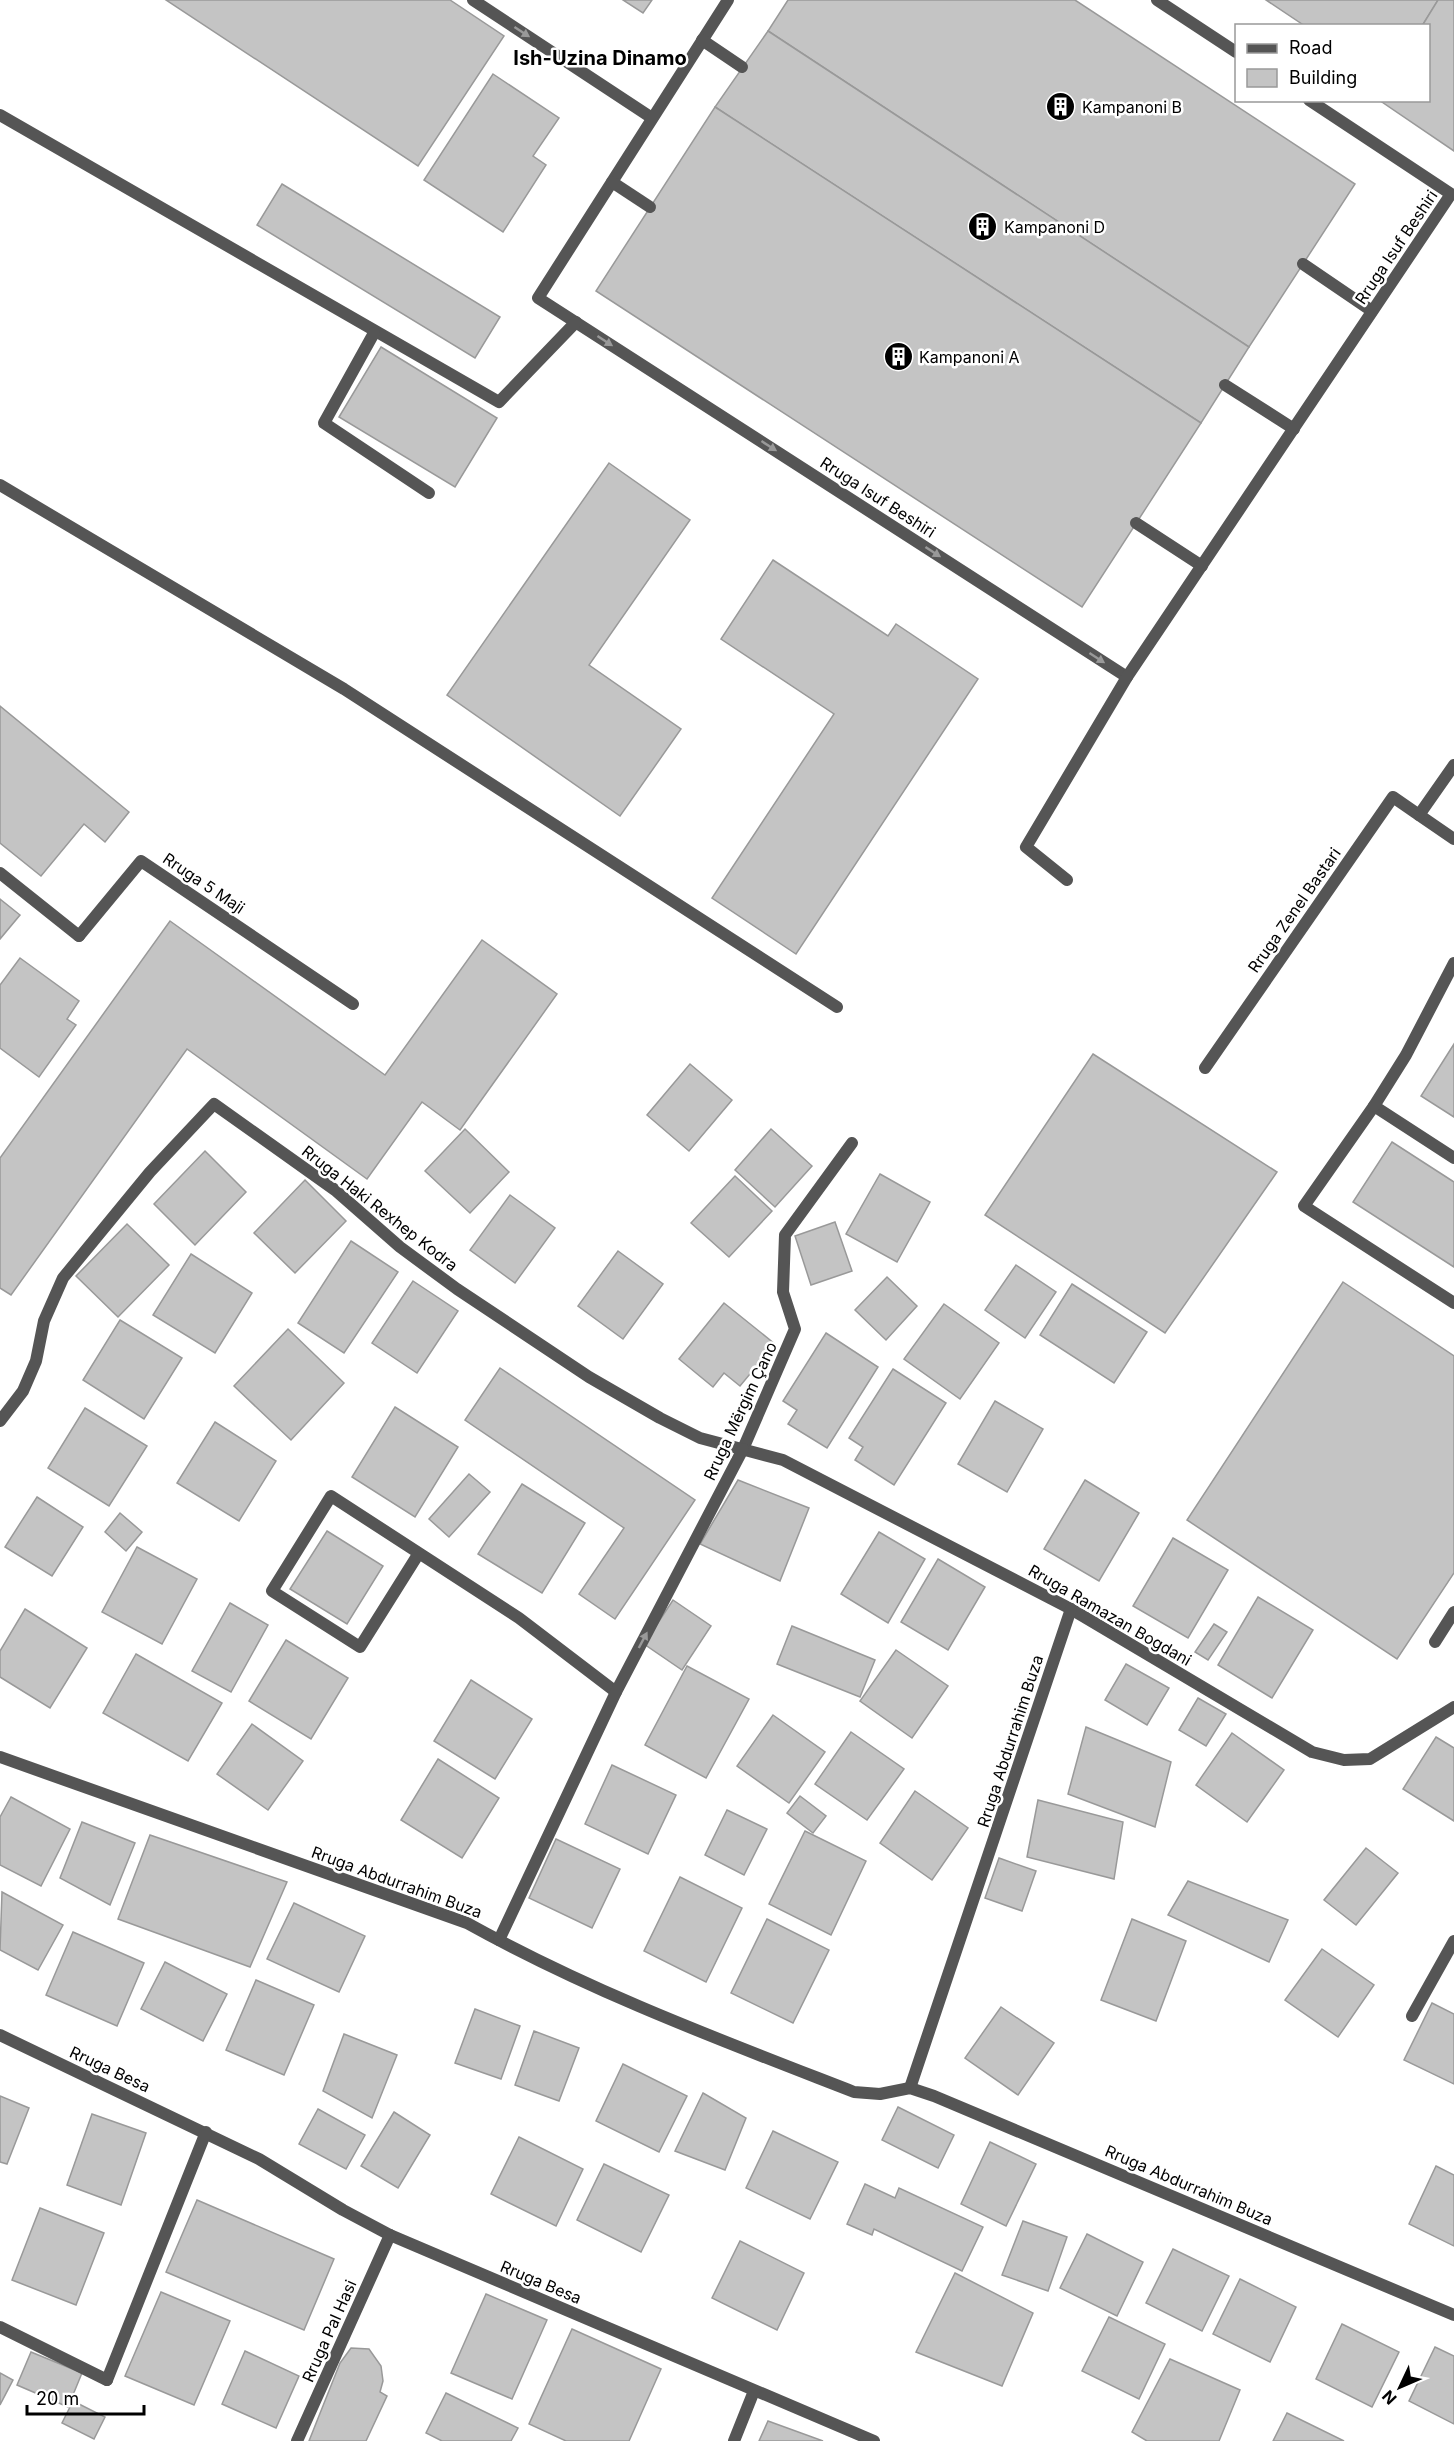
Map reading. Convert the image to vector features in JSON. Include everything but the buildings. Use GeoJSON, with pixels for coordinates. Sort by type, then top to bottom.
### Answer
{"type":"FeatureCollection","features":[{"type":"Feature","properties":{"kind":"street"},"geometry":{"type":"LineString","coordinates":[[473,0],[652,118]]}},
{"type":"Feature","properties":{"kind":"street","name":"Rruga Isuf Beshiri"},"geometry":{"type":"LineString","coordinates":[[728,0],[538,298],[1127,677],[1451,194],[1312,102]]}},
{"type":"Feature","properties":{"kind":"street"},"geometry":{"type":"LineString","coordinates":[[1157,0],[1235,51]]}},
{"type":"Feature","properties":{"kind":"street"},"geometry":{"type":"LineString","coordinates":[[702,40],[742,68]]}},
{"type":"Feature","properties":{"kind":"street"},"geometry":{"type":"LineString","coordinates":[[0,115],[374,333],[499,402],[576,322]]}},
{"type":"Feature","properties":{"kind":"street"},"geometry":{"type":"LineString","coordinates":[[612,182],[650,207]]}},
{"type":"Feature","properties":{"kind":"street"},"geometry":{"type":"LineString","coordinates":[[1303,264],[1372,311]]}},
{"type":"Feature","properties":{"kind":"street"},"geometry":{"type":"LineString","coordinates":[[374,333],[324,423],[429,493]]}},
{"type":"Feature","properties":{"kind":"street"},"geometry":{"type":"LineString","coordinates":[[1225,385],[1294,429]]}},
{"type":"Feature","properties":{"kind":"street"},"geometry":{"type":"LineString","coordinates":[[0,485],[344,689],[837,1007]]}},
{"type":"Feature","properties":{"kind":"street"},"geometry":{"type":"LineString","coordinates":[[1136,523],[1202,566]]}},
{"type":"Feature","properties":{"kind":"street"},"geometry":{"type":"LineString","coordinates":[[1067,880],[1026,847],[1127,677]]}},
{"type":"Feature","properties":{"kind":"street"},"geometry":{"type":"LineString","coordinates":[[1419,815],[1454,765]]}},
{"type":"Feature","properties":{"kind":"street","name":"Rruga Zenel Bastari"},"geometry":{"type":"LineString","coordinates":[[1205,1068],[1393,797],[1454,839]]}},
{"type":"Feature","properties":{"kind":"street","name":"Rruga 5 Maji"},"geometry":{"type":"LineString","coordinates":[[0,873],[79,936],[141,861],[352,1004]]}},
{"type":"Feature","properties":{"kind":"street"},"geometry":{"type":"LineString","coordinates":[[1454,963],[1406,1055],[1374,1106],[1304,1206],[1454,1303]]}},
{"type":"Feature","properties":{"kind":"street","name":"Rruga Haki Rexhep Kodra"},"geometry":{"type":"LineString","coordinates":[[0,1421],[23,1391],[36,1361],[44,1321],[63,1278],[150,1172],[214,1104],[335,1190],[400,1246],[457,1289],[579,1371],[660,1418],[700,1438],[743,1449]]}},
{"type":"Feature","properties":{"kind":"street"},"geometry":{"type":"LineString","coordinates":[[1374,1106],[1454,1158]]}},
{"type":"Feature","properties":{"kind":"street","name":"Rruga Mërgim Çano"},"geometry":{"type":"LineString","coordinates":[[499,1940],[616,1692],[743,1449],[795,1329],[783,1292],[785,1235],[852,1143]]}},
{"type":"Feature","properties":{"kind":"street","name":"Rruga Ramazan Bogdani"},"geometry":{"type":"LineString","coordinates":[[743,1449],[783,1460],[1071,1609],[1312,1752],[1344,1760],[1370,1759],[1454,1707]]}},
{"type":"Feature","properties":{"kind":"street"},"geometry":{"type":"LineString","coordinates":[[419,1553],[360,1647],[272,1591],[331,1496],[419,1553],[519,1618],[616,1692]]}},
{"type":"Feature","properties":{"kind":"street","name":"Rruga Abdurrahim Buza"},"geometry":{"type":"LineString","coordinates":[[910,2088],[1071,1609]]}},
{"type":"Feature","properties":{"kind":"street"},"geometry":{"type":"LineString","coordinates":[[1435,1642],[1454,1612]]}},
{"type":"Feature","properties":{"kind":"street","name":"Rruga Abdurrahim Buza"},"geometry":{"type":"LineString","coordinates":[[0,1757],[467,1923],[647,2011],[854,2092],[880,2094],[910,2088],[1454,2315]]}},
{"type":"Feature","properties":{"kind":"street"},"geometry":{"type":"LineString","coordinates":[[1412,2016],[1454,1941]]}},
{"type":"Feature","properties":{"kind":"street","name":"Rruga Besa"},"geometry":{"type":"LineString","coordinates":[[0,2035],[259,2159],[343,2210],[390,2235],[874,2441]]}},
{"type":"Feature","properties":{"kind":"street"},"geometry":{"type":"LineString","coordinates":[[0,2327],[106,2380],[206,2132]]}},
{"type":"Feature","properties":{"kind":"street","name":"Rruga Pal Hasi"},"geometry":{"type":"LineString","coordinates":[[297,2441],[390,2235]]}},
{"type":"Feature","properties":{"kind":"street"},"geometry":{"type":"LineString","coordinates":[[734,2441],[754,2391]]}},
{"type":"Feature","properties":{"kind":"place","name":"Kampanoni B"},"geometry":{"type":"Point","coordinates":[1061,107]}},
{"type":"Feature","properties":{"kind":"place","name":"Kampanoni D"},"geometry":{"type":"Point","coordinates":[983,227]}},
{"type":"Feature","properties":{"kind":"place","name":"Kampanoni A"},"geometry":{"type":"Point","coordinates":[898,357]}},
{"type":"Feature","properties":{"kind":"district","name":"Ish-Uzina Dinamo"},"geometry":{"type":"Point","coordinates":[600,58]}}]}
